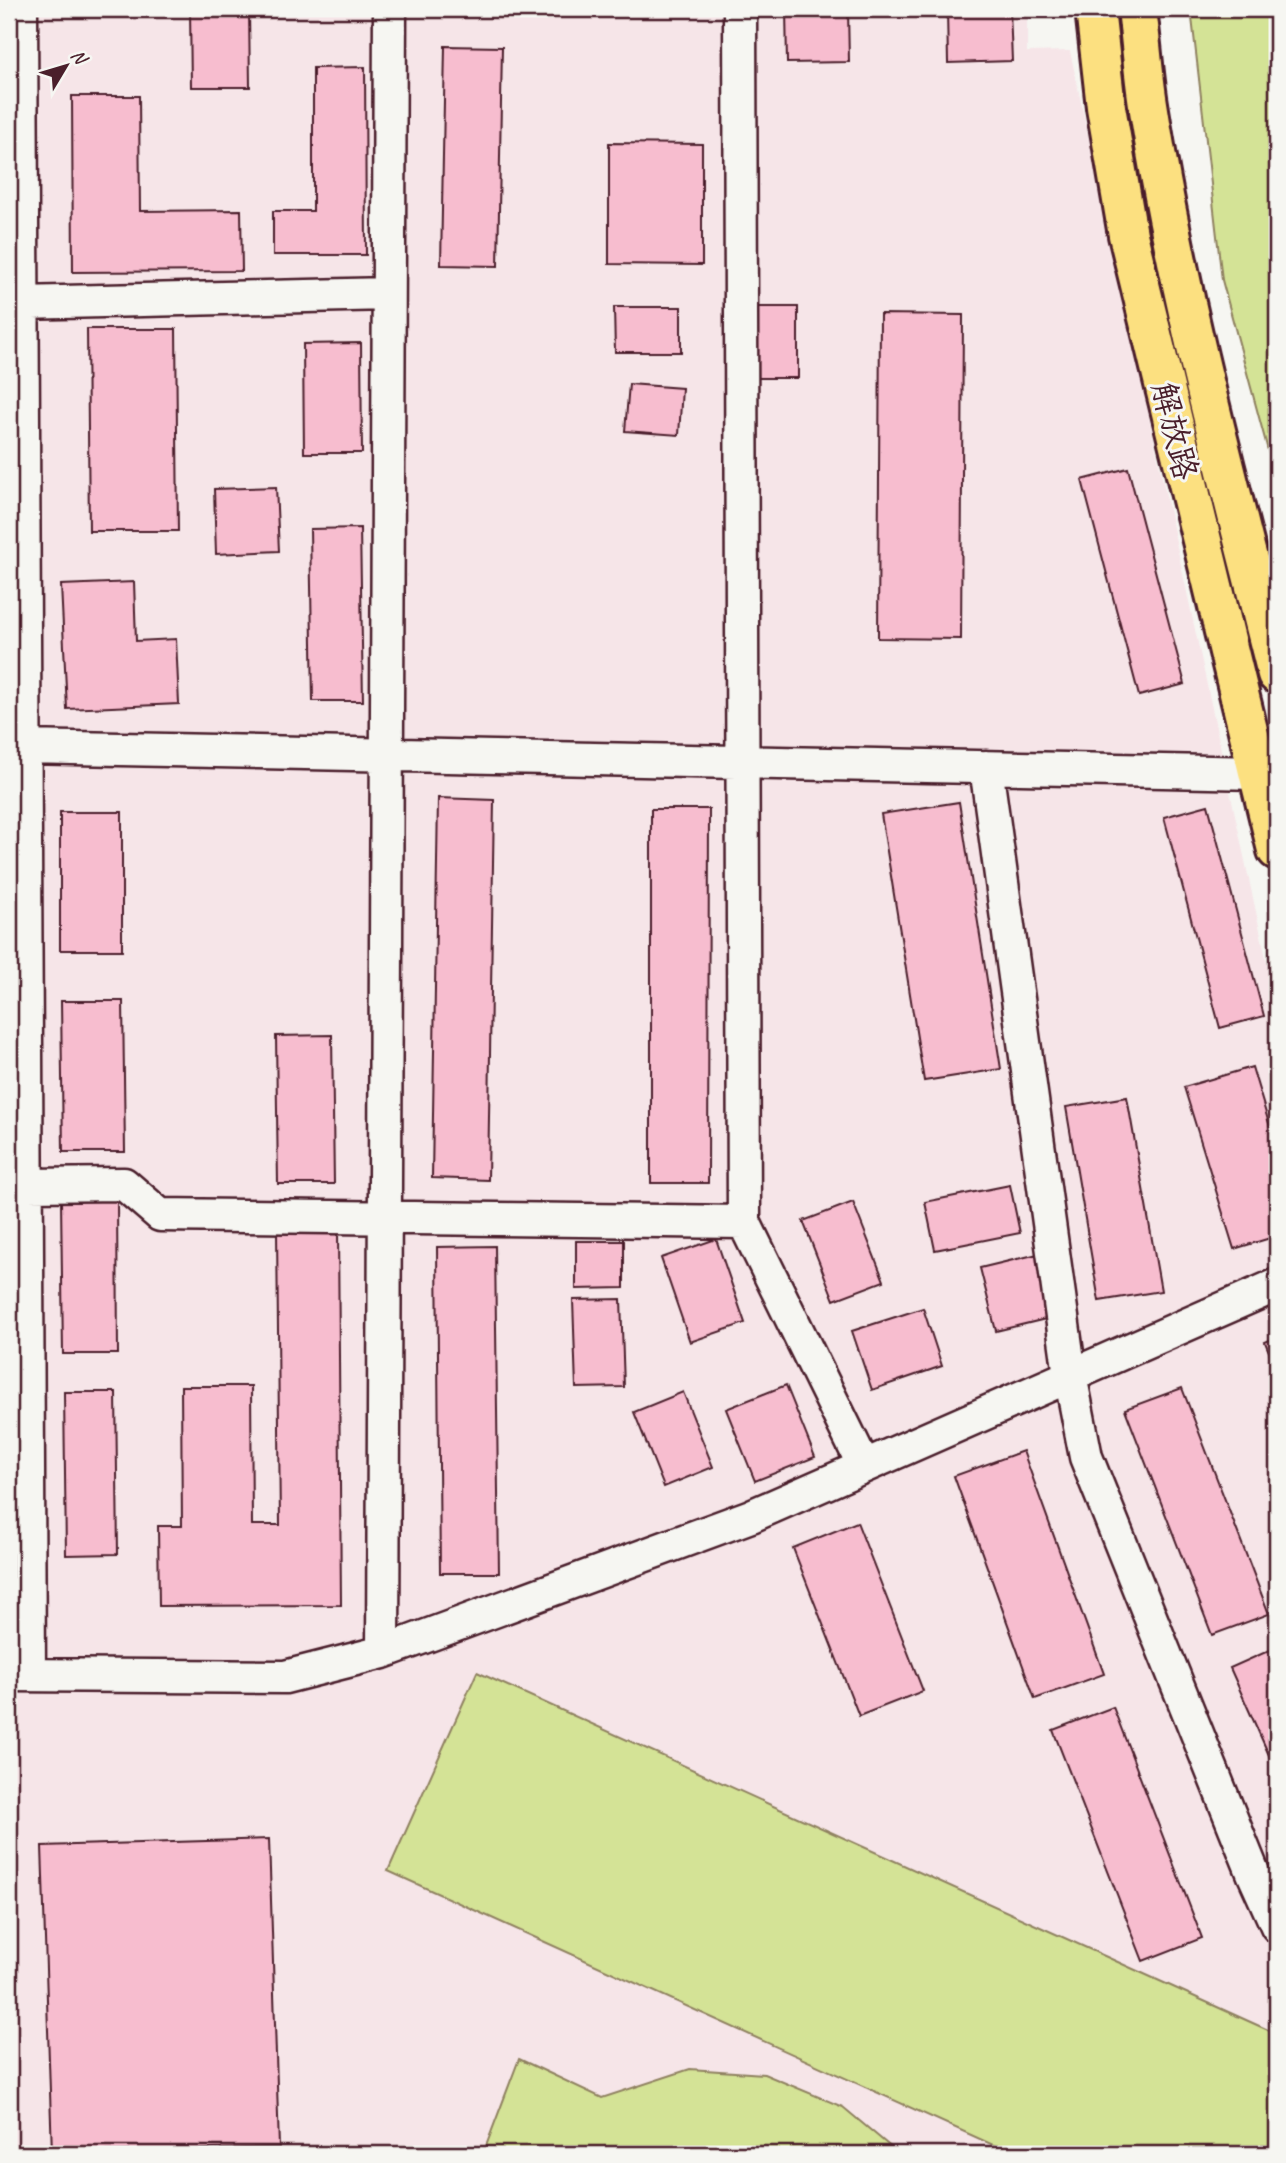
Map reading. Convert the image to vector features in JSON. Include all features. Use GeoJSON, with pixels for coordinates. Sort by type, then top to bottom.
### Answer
{"type":"FeatureCollection","features":[{"type":"Feature","properties":{"kind":"main road","name":"解放路"},"geometry":{"type":"LineString","coordinates":[[1096,9],[1106,107],[1128,234],[1277,850]]}},
{"type":"Feature","properties":{"kind":"main road","name":"解放路"},"geometry":{"type":"LineString","coordinates":[[1137,9],[1148,103],[1170,229],[1194,339],[1277,674]]}},
{"type":"Feature","properties":{"kind":"street"},"geometry":{"type":"LineString","coordinates":[[21,9],[27,1185],[19,1674],[285,1677],[383,1652],[751,1516],[1277,1284]]}},
{"type":"Feature","properties":{"kind":"street"},"geometry":{"type":"LineString","coordinates":[[383,1652],[390,9]]}},
{"type":"Feature","properties":{"kind":"street"},"geometry":{"type":"LineString","coordinates":[[740,9],[744,1222],[864,1466]]}},
{"type":"Feature","properties":{"kind":"street"},"geometry":{"type":"LineString","coordinates":[[22,303],[388,294]]}},
{"type":"Feature","properties":{"kind":"street"},"geometry":{"type":"LineString","coordinates":[[24,747],[1258,773]]}},
{"type":"Feature","properties":{"kind":"street"},"geometry":{"type":"LineString","coordinates":[[986,767],[1070,1375],[1086,1457],[1277,1926]]}},
{"type":"Feature","properties":{"kind":"street"},"geometry":{"type":"LineString","coordinates":[[27,1185],[124,1184],[160,1215],[744,1222]]}},
{"type":"Feature","properties":{"kind":"shaded area"},"geometry":{"type":"Polygon","coordinates":[[[9,9],[1027,9],[1027,52],[1070,51],[1277,1009],[1277,2154],[9,2154],[9,9]]]}},
{"type":"Feature","properties":{"kind":"green space"},"geometry":{"type":"Polygon","coordinates":[[[1191,9],[1277,9],[1277,484],[1222,280],[1191,9]]]}},
{"type":"Feature","properties":{"kind":"green space"},"geometry":{"type":"Polygon","coordinates":[[[477,1672],[1277,2034],[1277,2154],[1013,2154],[388,1871],[477,1672]]]}},
{"type":"Feature","properties":{"kind":"green space"},"geometry":{"type":"Polygon","coordinates":[[[519,2059],[602,2098],[690,2069],[764,2074],[843,2107],[899,2154],[483,2154],[519,2059]]]}},
{"type":"Feature","properties":{"kind":"building"},"geometry":{"type":"Polygon","coordinates":[[[190,9],[249,9],[250,87],[191,87],[190,9]]]}},
{"type":"Feature","properties":{"kind":"building"},"geometry":{"type":"Polygon","coordinates":[[[786,9],[848,9],[849,62],[787,63],[786,9]]]}},
{"type":"Feature","properties":{"kind":"building"},"geometry":{"type":"Polygon","coordinates":[[[947,9],[1010,9],[1012,61],[948,63],[947,9]]]}},
{"type":"Feature","properties":{"kind":"building"},"geometry":{"type":"Polygon","coordinates":[[[445,46],[502,47],[498,266],[441,265],[445,46]]]}},
{"type":"Feature","properties":{"kind":"building"},"geometry":{"type":"Polygon","coordinates":[[[365,67],[366,255],[273,255],[273,211],[313,211],[313,68],[365,67]]]}},
{"type":"Feature","properties":{"kind":"building"},"geometry":{"type":"Polygon","coordinates":[[[72,96],[139,96],[140,211],[241,210],[242,271],[73,272],[72,96]]]}},
{"type":"Feature","properties":{"kind":"building"},"geometry":{"type":"Polygon","coordinates":[[[609,143],[702,144],[702,265],[609,264],[609,143]]]}},
{"type":"Feature","properties":{"kind":"building"},"geometry":{"type":"Polygon","coordinates":[[[614,307],[681,307],[681,352],[615,352],[614,307]]]}},
{"type":"Feature","properties":{"kind":"building"},"geometry":{"type":"Polygon","coordinates":[[[753,307],[798,307],[798,378],[753,378],[753,307]]]}},
{"type":"Feature","properties":{"kind":"building"},"geometry":{"type":"Polygon","coordinates":[[[880,314],[963,315],[961,639],[878,638],[880,314]]]}},
{"type":"Feature","properties":{"kind":"building"},"geometry":{"type":"Polygon","coordinates":[[[87,329],[176,329],[178,531],[89,531],[87,329]]]}},
{"type":"Feature","properties":{"kind":"building"},"geometry":{"type":"Polygon","coordinates":[[[361,343],[362,453],[304,453],[303,344],[361,343]]]}},
{"type":"Feature","properties":{"kind":"building"},"geometry":{"type":"Polygon","coordinates":[[[629,384],[682,388],[679,435],[625,431],[629,384]]]}},
{"type":"Feature","properties":{"kind":"building"},"geometry":{"type":"Polygon","coordinates":[[[1128,468],[1185,684],[1139,696],[1082,480],[1128,468]]]}},
{"type":"Feature","properties":{"kind":"building"},"geometry":{"type":"Polygon","coordinates":[[[276,487],[279,551],[216,554],[214,489],[276,487]]]}},
{"type":"Feature","properties":{"kind":"building"},"geometry":{"type":"Polygon","coordinates":[[[360,528],[363,701],[313,701],[310,529],[360,528]]]}},
{"type":"Feature","properties":{"kind":"building"},"geometry":{"type":"Polygon","coordinates":[[[134,582],[136,641],[176,639],[179,704],[67,709],[61,585],[134,582]]]}},
{"type":"Feature","properties":{"kind":"building"},"geometry":{"type":"Polygon","coordinates":[[[438,798],[494,800],[488,1180],[432,1178],[438,798]]]}},
{"type":"Feature","properties":{"kind":"building"},"geometry":{"type":"Polygon","coordinates":[[[959,802],[1001,1069],[924,1081],[881,814],[959,802]]]}},
{"type":"Feature","properties":{"kind":"building"},"geometry":{"type":"Polygon","coordinates":[[[1208,805],[1264,1016],[1220,1028],[1164,817],[1208,805]]]}},
{"type":"Feature","properties":{"kind":"building"},"geometry":{"type":"Polygon","coordinates":[[[651,809],[709,809],[708,1183],[651,1183],[651,809]]]}},
{"type":"Feature","properties":{"kind":"building"},"geometry":{"type":"Polygon","coordinates":[[[60,812],[122,812],[122,950],[60,950],[60,812]]]}},
{"type":"Feature","properties":{"kind":"building"},"geometry":{"type":"Polygon","coordinates":[[[61,1001],[123,1001],[125,1152],[63,1152],[61,1001]]]}},
{"type":"Feature","properties":{"kind":"building"},"geometry":{"type":"Polygon","coordinates":[[[332,1035],[334,1184],[278,1184],[276,1036],[332,1035]]]}},
{"type":"Feature","properties":{"kind":"building"},"geometry":{"type":"Polygon","coordinates":[[[1252,1067],[1277,1150],[1277,1236],[1234,1249],[1184,1087],[1252,1067]]]}},
{"type":"Feature","properties":{"kind":"building"},"geometry":{"type":"Polygon","coordinates":[[[1127,1097],[1161,1291],[1099,1301],[1066,1107],[1127,1097]]]}},
{"type":"Feature","properties":{"kind":"building"},"geometry":{"type":"Polygon","coordinates":[[[1010,1185],[1020,1233],[935,1250],[925,1202],[1010,1185]]]}},
{"type":"Feature","properties":{"kind":"building"},"geometry":{"type":"Polygon","coordinates":[[[117,1199],[118,1354],[63,1354],[61,1200],[117,1199]]]}},
{"type":"Feature","properties":{"kind":"building"},"geometry":{"type":"Polygon","coordinates":[[[853,1202],[884,1281],[834,1300],[803,1221],[853,1202]]]}},
{"type":"Feature","properties":{"kind":"building"},"geometry":{"type":"Polygon","coordinates":[[[277,1231],[338,1231],[341,1605],[159,1606],[158,1526],[182,1526],[181,1386],[251,1386],[252,1525],[280,1525],[277,1231]]]}},
{"type":"Feature","properties":{"kind":"building"},"geometry":{"type":"Polygon","coordinates":[[[716,1239],[745,1323],[690,1342],[661,1258],[716,1239]]]}},
{"type":"Feature","properties":{"kind":"building"},"geometry":{"type":"Polygon","coordinates":[[[576,1241],[624,1241],[624,1288],[576,1289],[576,1241]]]}},
{"type":"Feature","properties":{"kind":"building"},"geometry":{"type":"Polygon","coordinates":[[[495,1246],[499,1573],[440,1573],[437,1247],[495,1246]]]}},
{"type":"Feature","properties":{"kind":"building"},"geometry":{"type":"Polygon","coordinates":[[[1038,1254],[1054,1317],[996,1331],[980,1268],[1038,1254]]]}},
{"type":"Feature","properties":{"kind":"building"},"geometry":{"type":"Polygon","coordinates":[[[621,1299],[624,1387],[576,1388],[573,1300],[621,1299]]]}},
{"type":"Feature","properties":{"kind":"building"},"geometry":{"type":"Polygon","coordinates":[[[923,1308],[942,1366],[872,1390],[852,1331],[923,1308]]]}},
{"type":"Feature","properties":{"kind":"building"},"geometry":{"type":"Polygon","coordinates":[[[1277,1337],[1277,1371],[1265,1342],[1277,1337]]]}},
{"type":"Feature","properties":{"kind":"building"},"geometry":{"type":"Polygon","coordinates":[[[786,1385],[815,1457],[755,1481],[726,1409],[786,1385]]]}},
{"type":"Feature","properties":{"kind":"building"},"geometry":{"type":"Polygon","coordinates":[[[1182,1388],[1269,1614],[1212,1635],[1125,1409],[1182,1388]]]}},
{"type":"Feature","properties":{"kind":"building"},"geometry":{"type":"Polygon","coordinates":[[[64,1392],[116,1392],[118,1554],[66,1555],[64,1392]]]}},
{"type":"Feature","properties":{"kind":"building"},"geometry":{"type":"Polygon","coordinates":[[[683,1392],[713,1467],[664,1487],[634,1412],[683,1392]]]}},
{"type":"Feature","properties":{"kind":"building"},"geometry":{"type":"Polygon","coordinates":[[[1023,1451],[1104,1674],[1035,1699],[954,1476],[1023,1451]]]}},
{"type":"Feature","properties":{"kind":"building"},"geometry":{"type":"Polygon","coordinates":[[[857,1522],[923,1691],[859,1716],[793,1548],[857,1522]]]}},
{"type":"Feature","properties":{"kind":"building"},"geometry":{"type":"Polygon","coordinates":[[[1277,1647],[1277,1773],[1230,1668],[1277,1647]]]}},
{"type":"Feature","properties":{"kind":"building"},"geometry":{"type":"Polygon","coordinates":[[[1113,1707],[1202,1938],[1143,1961],[1053,1730],[1113,1707]]]}},
{"type":"Feature","properties":{"kind":"building"},"geometry":{"type":"Polygon","coordinates":[[[269,1839],[279,2147],[52,2153],[42,1846],[269,1839]]]}}]}
